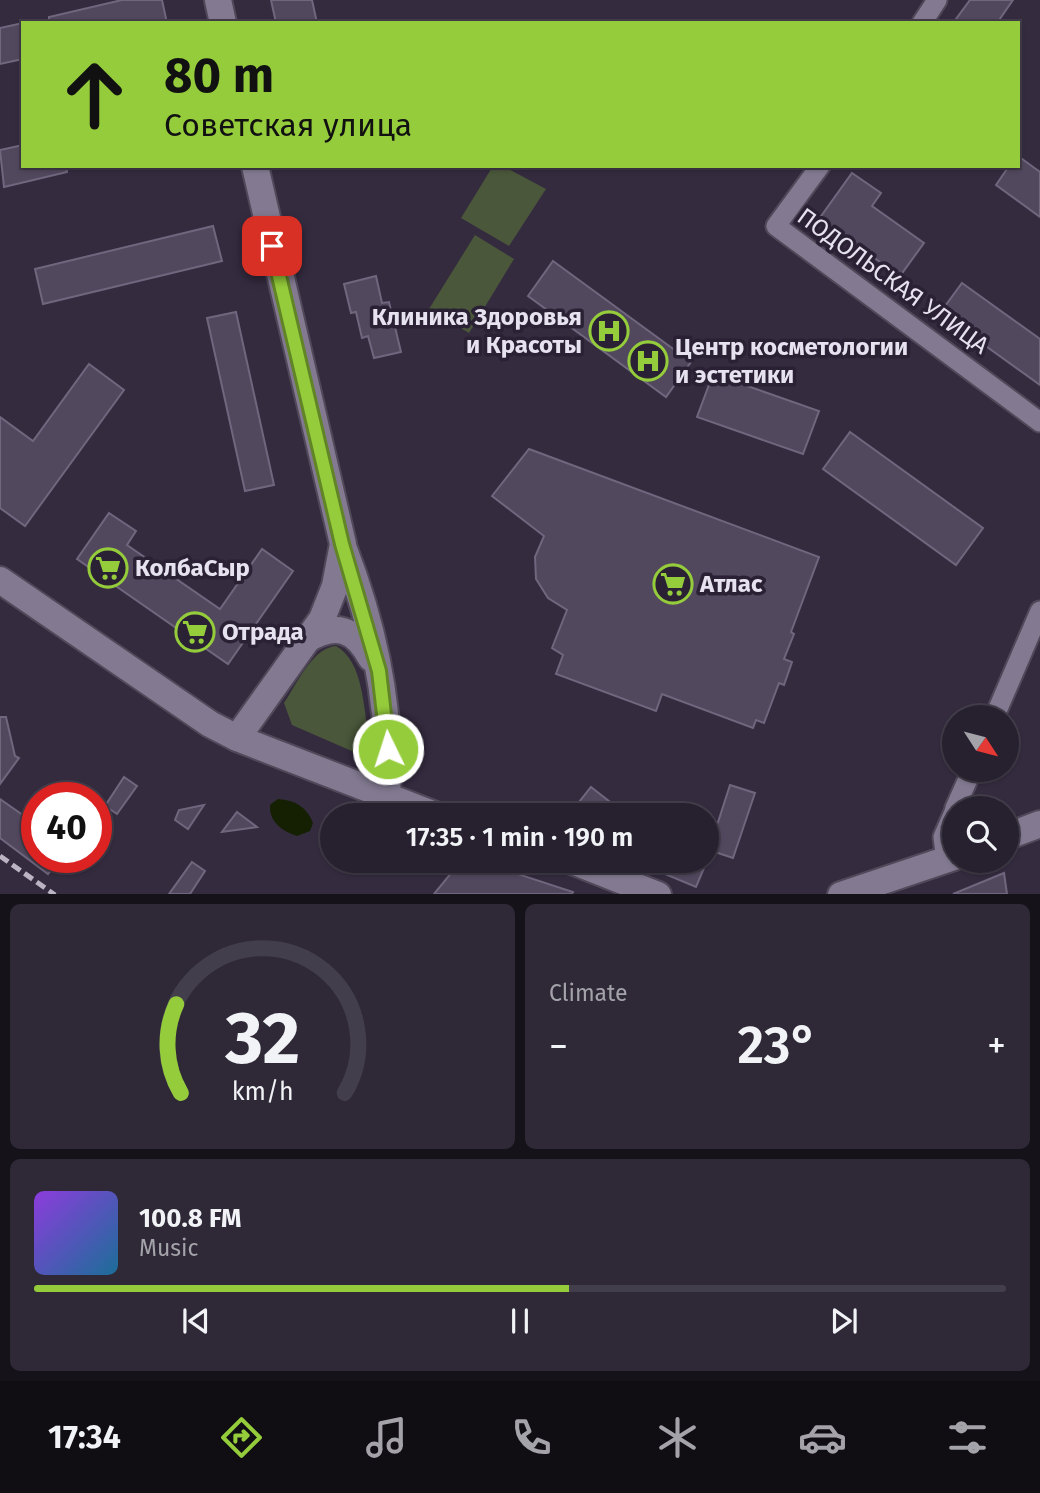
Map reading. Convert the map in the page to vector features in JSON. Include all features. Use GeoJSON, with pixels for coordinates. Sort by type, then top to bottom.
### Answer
{"type":"FeatureCollection","features":[{"type":"Feature","properties":{"kind":"street"},"geometry":{"type":"LineString","coordinates":[[218,0],[223,21]]}},
{"type":"Feature","properties":{"kind":"street"},"geometry":{"type":"LineString","coordinates":[[923,21],[937,0]]}},
{"type":"Feature","properties":{"kind":"street"},"geometry":{"type":"LineString","coordinates":[[255,168],[342,544],[379,671],[387,722],[387,796]]}},
{"type":"Feature","properties":{"kind":"street","name":"ПОДОЛЬСКАЯ УЛИЦА"},"geometry":{"type":"LineString","coordinates":[[819,168],[776,226],[1040,422]]}},
{"type":"Feature","properties":{"kind":"street"},"geometry":{"type":"LineString","coordinates":[[237,738],[330,603],[342,544]]}},
{"type":"Feature","properties":{"kind":"street"},"geometry":{"type":"LineString","coordinates":[[0,580],[210,724],[237,738],[405,803]]}},
{"type":"Feature","properties":{"kind":"street"},"geometry":{"type":"LineString","coordinates":[[1000,705],[1040,611]]}},
{"type":"Feature","properties":{"kind":"street"},"geometry":{"type":"LineString","coordinates":[[304,641],[324,630],[353,634],[365,646],[379,671]]}},
{"type":"Feature","properties":{"kind":"street"},"geometry":{"type":"LineString","coordinates":[[1019,832],[1040,824]]}},
{"type":"Feature","properties":{"kind":"street"},"geometry":{"type":"LineString","coordinates":[[841,894],[942,862]]}},
{"type":"Feature","properties":{"kind":"street"},"geometry":{"type":"LineString","coordinates":[[603,873],[658,894]]}},
{"type":"Feature","properties":{"kind":"shaded area"},"geometry":{"type":"Polygon","coordinates":[[[492,168],[507,168],[546,189],[509,246],[461,218],[492,168]]]}},
{"type":"Feature","properties":{"kind":"shaded area"},"geometry":{"type":"Polygon","coordinates":[[[475,235],[514,259],[469,333],[429,309],[475,235]]]}},
{"type":"Feature","properties":{"kind":"shaded area"},"geometry":{"type":"Polygon","coordinates":[[[336,646],[352,663],[361,687],[369,737],[354,752],[292,725],[284,703],[312,660],[327,648],[336,646]]]}},
{"type":"Feature","properties":{"kind":"shaded area"},"geometry":{"type":"Polygon","coordinates":[[[278,799],[290,801],[304,809],[313,823],[310,831],[297,836],[274,821],[270,805],[278,799]]]}},
{"type":"Feature","properties":{"kind":"building"},"geometry":{"type":"Polygon","coordinates":[[[122,0],[162,0],[167,21],[49,21],[49,17],[122,0]]]}},
{"type":"Feature","properties":{"kind":"building"},"geometry":{"type":"Polygon","coordinates":[[[271,0],[312,0],[317,21],[276,21],[271,0]]]}},
{"type":"Feature","properties":{"kind":"building"},"geometry":{"type":"Polygon","coordinates":[[[970,0],[1013,0],[998,21],[954,21],[970,0]]]}},
{"type":"Feature","properties":{"kind":"building"},"geometry":{"type":"Polygon","coordinates":[[[21,23],[21,59],[0,64],[0,28],[21,23]]]}},
{"type":"Feature","properties":{"kind":"building"},"geometry":{"type":"Polygon","coordinates":[[[21,145],[21,168],[66,168],[67,172],[4,187],[0,150],[21,145]]]}},
{"type":"Feature","properties":{"kind":"building"},"geometry":{"type":"Polygon","coordinates":[[[1020,157],[1040,172],[1040,217],[996,185],[1008,168],[1020,168],[1020,157]]]}},
{"type":"Feature","properties":{"kind":"building"},"geometry":{"type":"Polygon","coordinates":[[[852,173],[881,193],[872,206],[924,243],[900,276],[819,219],[852,173]]]}},
{"type":"Feature","properties":{"kind":"building"},"geometry":{"type":"Polygon","coordinates":[[[213,226],[222,261],[43,304],[35,269],[213,226]]]}},
{"type":"Feature","properties":{"kind":"building"},"geometry":{"type":"Polygon","coordinates":[[[553,261],[691,362],[666,397],[528,296],[553,261]]]}},
{"type":"Feature","properties":{"kind":"building"},"geometry":{"type":"Polygon","coordinates":[[[376,276],[382,303],[389,302],[401,352],[374,358],[368,336],[362,338],[356,312],[351,313],[344,284],[376,276]]]}},
{"type":"Feature","properties":{"kind":"building"},"geometry":{"type":"Polygon","coordinates":[[[962,283],[1040,339],[1040,385],[940,313],[962,283]]]}},
{"type":"Feature","properties":{"kind":"building"},"geometry":{"type":"Polygon","coordinates":[[[236,312],[274,485],[245,491],[207,318],[236,312]]]}},
{"type":"Feature","properties":{"kind":"building"},"geometry":{"type":"Polygon","coordinates":[[[89,364],[124,390],[25,526],[0,508],[0,417],[33,441],[89,364]]]}},
{"type":"Feature","properties":{"kind":"building"},"geometry":{"type":"Polygon","coordinates":[[[713,374],[819,411],[803,454],[697,417],[713,374]]]}},
{"type":"Feature","properties":{"kind":"building"},"geometry":{"type":"Polygon","coordinates":[[[850,432],[983,528],[956,565],[823,469],[850,432]]]}},
{"type":"Feature","properties":{"kind":"building","name":"Атлас"},"geometry":{"type":"Polygon","coordinates":[[[529,449],[819,557],[791,632],[794,634],[784,659],[792,662],[784,685],[779,683],[764,723],[756,720],[753,728],[662,694],[656,711],[556,674],[563,655],[552,648],[567,610],[548,598],[536,579],[535,557],[544,536],[492,496],[529,449]]]}},
{"type":"Feature","properties":{"kind":"building"},"geometry":{"type":"Polygon","coordinates":[[[109,513],[136,531],[127,545],[220,609],[262,549],[293,571],[228,664],[77,559],[109,513]]]}},
{"type":"Feature","properties":{"kind":"building"},"geometry":{"type":"Polygon","coordinates":[[[0,717],[6,717],[15,756],[19,758],[0,784],[0,717]]]}},
{"type":"Feature","properties":{"kind":"building"},"geometry":{"type":"Polygon","coordinates":[[[124,777],[137,786],[117,814],[112,811],[112,795],[124,777]]]}},
{"type":"Feature","properties":{"kind":"building"},"geometry":{"type":"Polygon","coordinates":[[[730,785],[755,793],[733,858],[719,853],[719,819],[730,785]]]}},
{"type":"Feature","properties":{"kind":"building"},"geometry":{"type":"Polygon","coordinates":[[[591,787],[611,803],[578,803],[591,787]]]}},
{"type":"Feature","properties":{"kind":"building"},"geometry":{"type":"Polygon","coordinates":[[[0,799],[21,814],[21,854],[0,838],[0,799]]]}},
{"type":"Feature","properties":{"kind":"building"},"geometry":{"type":"Polygon","coordinates":[[[204,805],[188,829],[175,820],[179,810],[204,805]]]}},
{"type":"Feature","properties":{"kind":"building"},"geometry":{"type":"Polygon","coordinates":[[[237,812],[257,827],[222,832],[237,812]]]}},
{"type":"Feature","properties":{"kind":"building"},"geometry":{"type":"Polygon","coordinates":[[[192,862],[205,871],[190,894],[169,894],[192,862]]]}},
{"type":"Feature","properties":{"kind":"building"},"geometry":{"type":"Polygon","coordinates":[[[451,873],[515,873],[573,892],[572,894],[434,894],[451,873]]]}},
{"type":"Feature","properties":{"kind":"building"},"geometry":{"type":"Polygon","coordinates":[[[663,873],[702,873],[696,887],[663,873]]]}},
{"type":"Feature","properties":{"kind":"building"},"geometry":{"type":"Polygon","coordinates":[[[1004,873],[1007,894],[953,894],[1004,873]]]}},
{"type":"Feature","properties":{"kind":"railway"},"geometry":{"type":"LineString","coordinates":[[0,856],[54,894]]}},
{"type":"Feature","properties":{"kind":"place","name":"Клиника Здоровья и Красоты"},"geometry":{"type":"Point","coordinates":[609,331]}},
{"type":"Feature","properties":{"kind":"place","name":"Центр косметологии и эстетики"},"geometry":{"type":"Point","coordinates":[648,361]}},
{"type":"Feature","properties":{"kind":"place","name":"КолбаСыр"},"geometry":{"type":"Point","coordinates":[108,568]}},
{"type":"Feature","properties":{"kind":"place","name":"Атлас"},"geometry":{"type":"Point","coordinates":[673,584]}},
{"type":"Feature","properties":{"kind":"place","name":"Отрада"},"geometry":{"type":"Point","coordinates":[195,632]}},
{"type":"Feature","properties":{"kind":"route"},"geometry":{"type":"LineString","coordinates":[[272,246],[342,544],[351,566],[379,671],[387,722],[388,749]]}}]}
